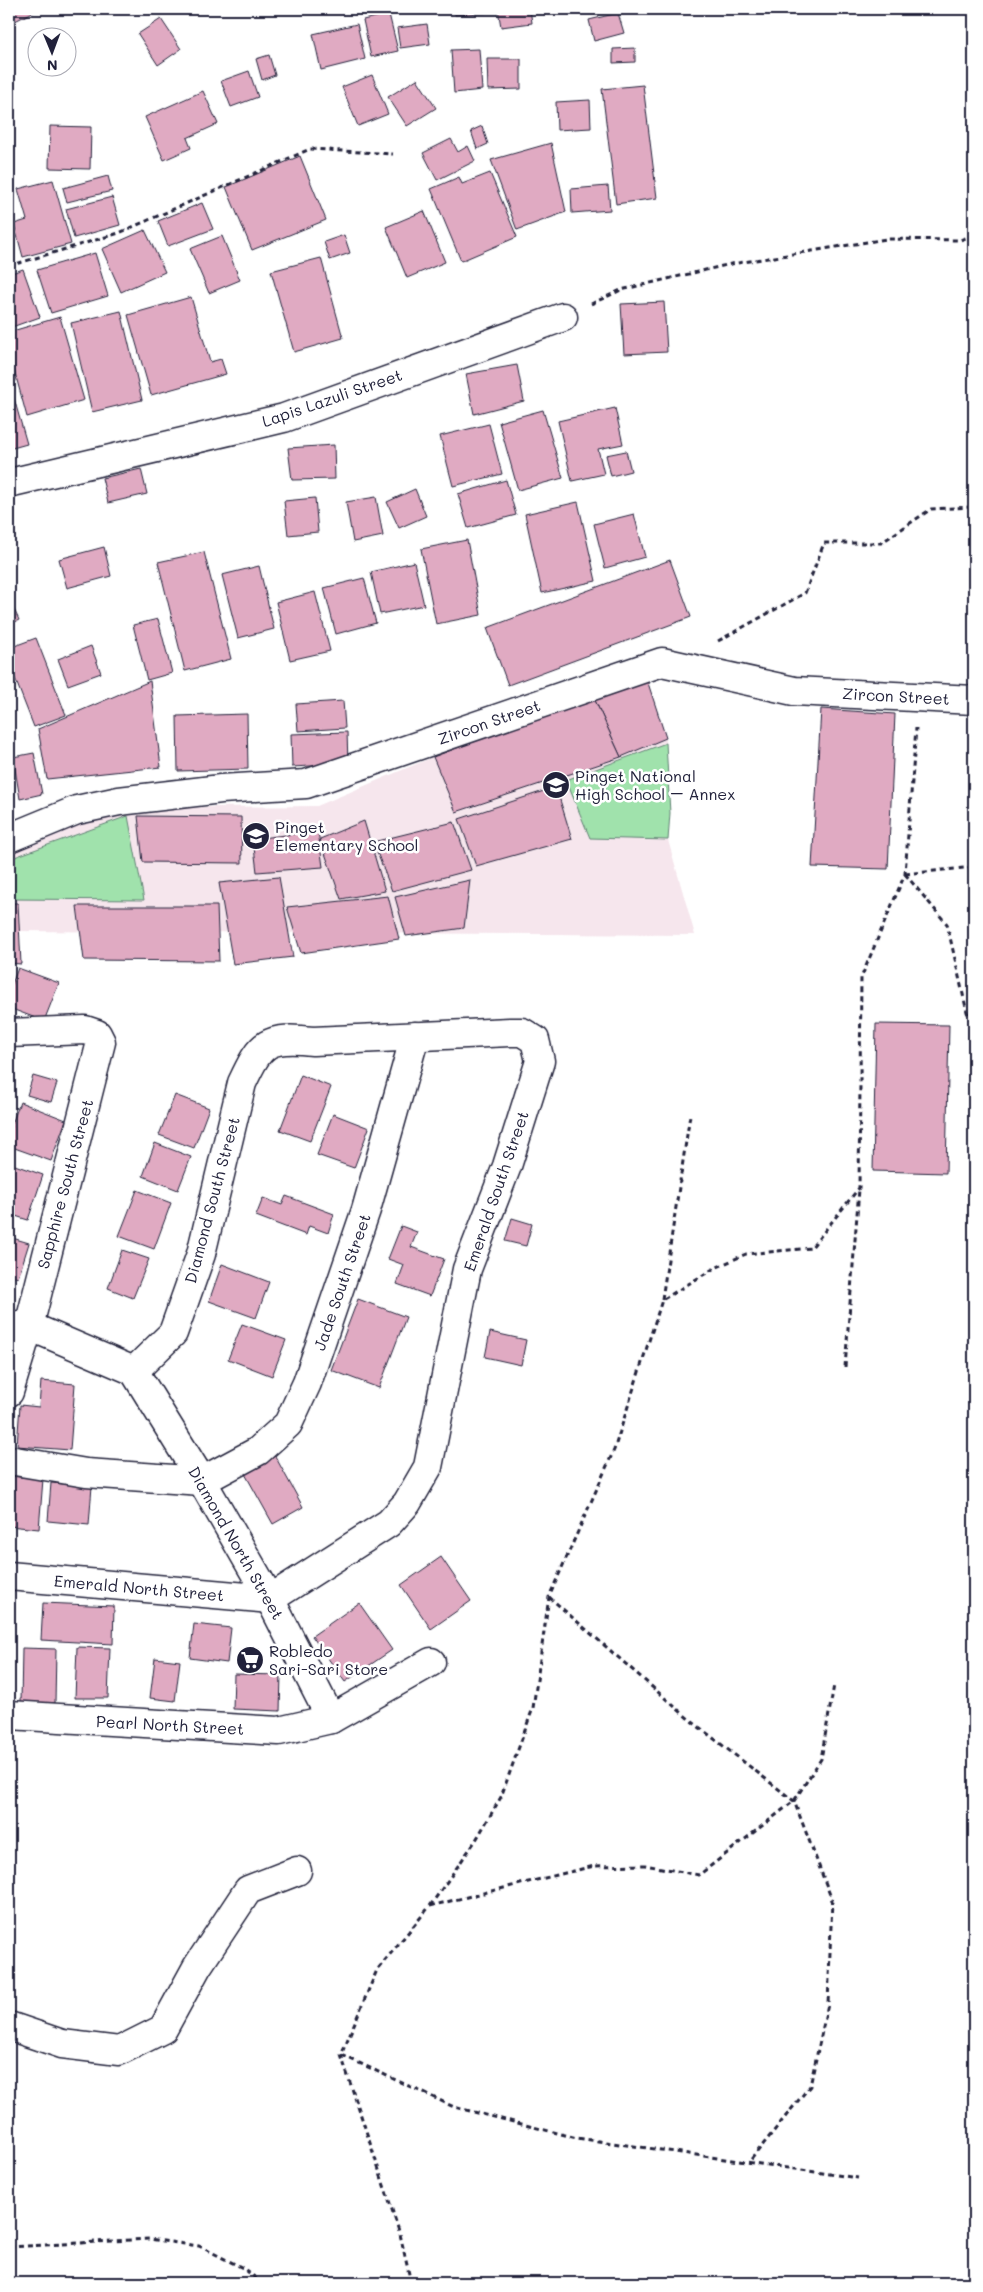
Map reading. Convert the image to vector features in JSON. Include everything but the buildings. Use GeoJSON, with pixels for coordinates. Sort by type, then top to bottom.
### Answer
{"type":"FeatureCollection","features":[{"type":"Feature","properties":{"kind":"street","name":"Lapis Lazuli Street"},"geometry":{"type":"LineString","coordinates":[[9,483],[284,418],[563,317]]}},
{"type":"Feature","properties":{"kind":"street","name":"Zircon Street"},"geometry":{"type":"LineString","coordinates":[[9,838],[77,810],[119,802],[221,789],[306,784],[662,662],[794,690],[974,700]]}},
{"type":"Feature","properties":{"kind":"street","name":"Sapphire South Street"},"geometry":{"type":"LineString","coordinates":[[9,1032],[85,1030],[97,1034],[101,1042],[19,1325],[9,1392]]}},
{"type":"Feature","properties":{"kind":"street","name":"Emerald South Street"},"geometry":{"type":"LineString","coordinates":[[263,1047],[284,1038],[313,1041],[522,1032],[535,1040],[540,1060],[507,1166],[467,1269],[428,1467],[407,1503],[389,1523],[270,1599]]}},
{"type":"Feature","properties":{"kind":"street","name":"Jade South Street"},"geometry":{"type":"LineString","coordinates":[[202,1481],[258,1451],[288,1424],[307,1384],[366,1210],[415,1036]]}},
{"type":"Feature","properties":{"kind":"street","name":"Diamond South Street"},"geometry":{"type":"LineString","coordinates":[[134,1371],[173,1333],[201,1254],[242,1083],[252,1062],[263,1047]]}},
{"type":"Feature","properties":{"kind":"street"},"geometry":{"type":"LineString","coordinates":[[19,1325],[134,1371]]}},
{"type":"Feature","properties":{"kind":"street","name":"Diamond North Street"},"geometry":{"type":"LineString","coordinates":[[134,1371],[202,1481],[270,1599],[331,1719]]}},
{"type":"Feature","properties":{"kind":"street"},"geometry":{"type":"LineString","coordinates":[[9,1460],[86,1473],[202,1481]]}},
{"type":"Feature","properties":{"kind":"street","name":"Emerald North Street"},"geometry":{"type":"LineString","coordinates":[[9,1576],[270,1599]]}},
{"type":"Feature","properties":{"kind":"street","name":"Pearl North Street"},"geometry":{"type":"LineString","coordinates":[[9,1715],[279,1731],[331,1719],[431,1662]]}},
{"type":"Feature","properties":{"kind":"street"},"geometry":{"type":"LineString","coordinates":[[9,2026],[62,2044],[119,2051],[162,2029],[197,1967],[248,1890],[297,1871]]}},
{"type":"Feature","properties":{"kind":"path"},"geometry":{"type":"LineString","coordinates":[[9,266],[119,232],[310,149],[393,154]]}},
{"type":"Feature","properties":{"kind":"path"},"geometry":{"type":"LineString","coordinates":[[563,317],[621,290],[731,264],[886,239],[960,240],[974,235]]}},
{"type":"Feature","properties":{"kind":"path"},"geometry":{"type":"LineString","coordinates":[[714,643],[805,594],[824,543],[881,542],[931,509],[974,507]]}},
{"type":"Feature","properties":{"kind":"path"},"geometry":{"type":"LineString","coordinates":[[845,1367],[859,1188],[861,978],[905,874],[919,697]]}},
{"type":"Feature","properties":{"kind":"path"},"geometry":{"type":"LineString","coordinates":[[905,874],[974,867]]}},
{"type":"Feature","properties":{"kind":"path"},"geometry":{"type":"LineString","coordinates":[[905,874],[947,924],[967,1012],[974,1028]]}},
{"type":"Feature","properties":{"kind":"path"},"geometry":{"type":"LineString","coordinates":[[411,2283],[400,2234],[341,2055],[377,1970],[430,1906],[476,1840],[501,1798],[533,1708],[549,1597],[614,1450],[662,1300],[690,1115]]}},
{"type":"Feature","properties":{"kind":"path"},"geometry":{"type":"LineString","coordinates":[[662,1300],[713,1269],[746,1254],[811,1248],[859,1188]]}},
{"type":"Feature","properties":{"kind":"path"},"geometry":{"type":"LineString","coordinates":[[549,1597],[690,1720],[794,1801],[832,1900],[828,2004],[810,2086],[749,2162]]}},
{"type":"Feature","properties":{"kind":"path"},"geometry":{"type":"LineString","coordinates":[[430,1906],[594,1866],[645,1865],[699,1875],[794,1801],[821,1759],[834,1685]]}},
{"type":"Feature","properties":{"kind":"path"},"geometry":{"type":"LineString","coordinates":[[341,2055],[454,2107],[577,2138],[858,2178]]}},
{"type":"Feature","properties":{"kind":"path"},"geometry":{"type":"LineString","coordinates":[[9,2247],[149,2238],[200,2246],[243,2268],[262,2283]]}},
{"type":"Feature","properties":{"kind":"shaded area"},"geometry":{"type":"Polygon","coordinates":[[[646,677],[666,738],[670,813],[668,840],[695,935],[9,931],[9,854],[111,808],[317,806],[433,757],[646,677]]]}},
{"type":"Feature","properties":{"kind":"green space"},"geometry":{"type":"Polygon","coordinates":[[[666,743],[670,813],[668,840],[590,838],[566,780],[666,743]]]}},
{"type":"Feature","properties":{"kind":"green space"},"geometry":{"type":"Polygon","coordinates":[[[128,816],[144,900],[9,899],[9,859],[128,816]]]}},
{"type":"Feature","properties":{"kind":"place","name":"Pinget National High School – Annex"},"geometry":{"type":"Point","coordinates":[556,785]}},
{"type":"Feature","properties":{"kind":"place","name":"Pinget Elementary School"},"geometry":{"type":"Point","coordinates":[256,836]}},
{"type":"Feature","properties":{"kind":"place","name":"Robledo Sari-Sari Store"},"geometry":{"type":"Point","coordinates":[250,1660]}}]}
